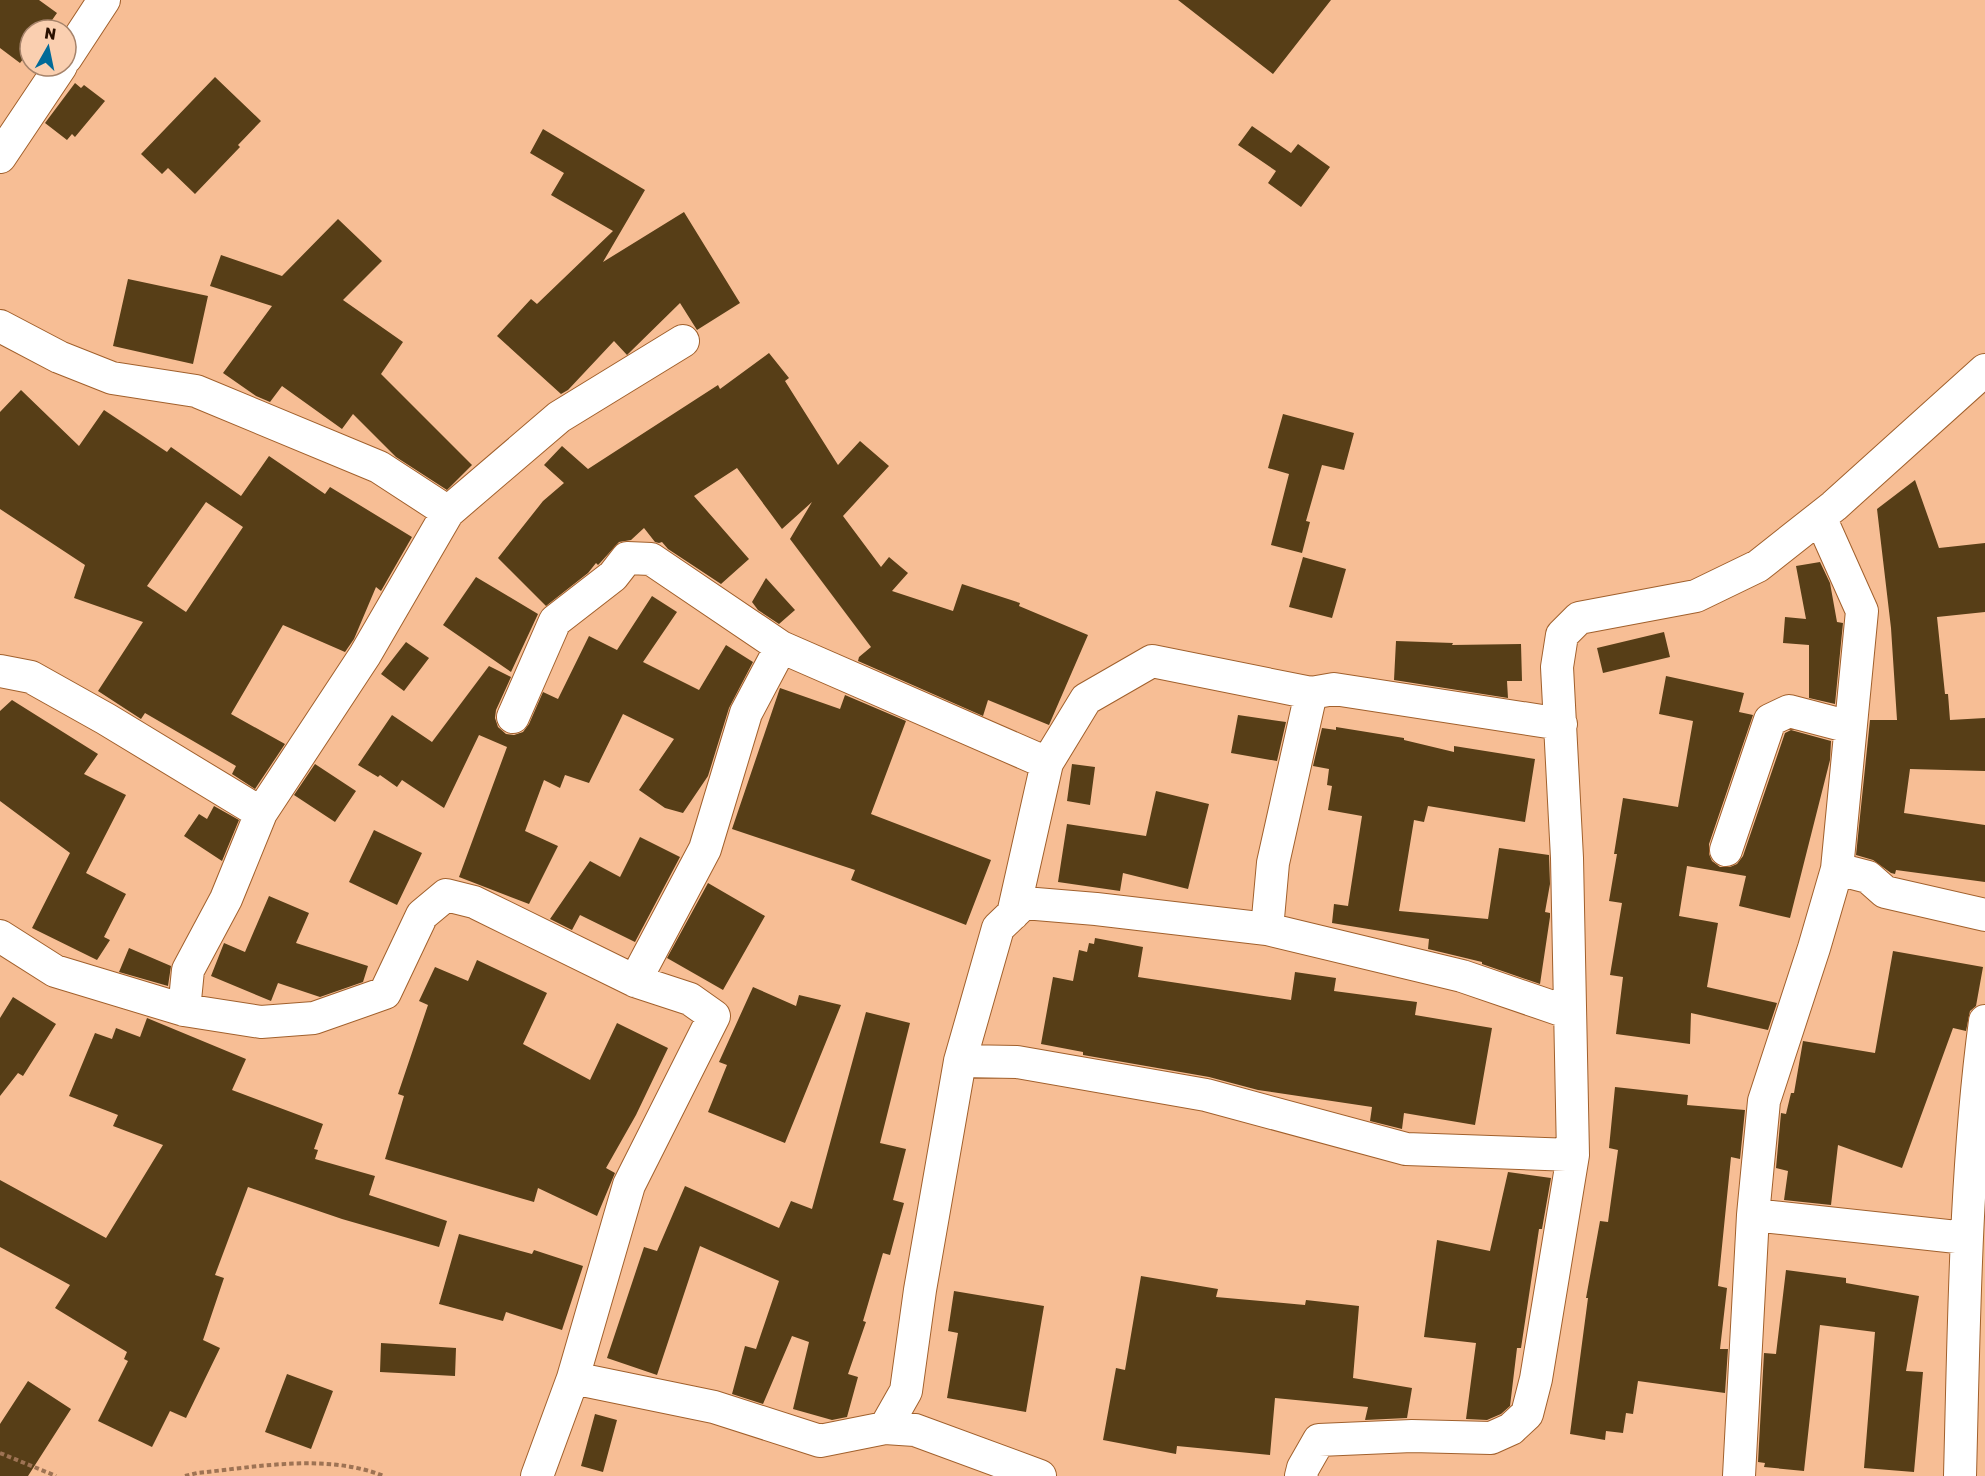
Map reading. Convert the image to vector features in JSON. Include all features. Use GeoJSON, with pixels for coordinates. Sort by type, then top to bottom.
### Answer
{"type":"FeatureCollection","features":[{"type":"Feature","properties":{"kind":"street"},"geometry":{"type":"LineString","coordinates":[[78,40],[104,0]]}},
{"type":"Feature","properties":{"kind":"street"},"geometry":{"type":"LineString","coordinates":[[0,158],[52,78]]}},
{"type":"Feature","properties":{"kind":"street"},"geometry":{"type":"LineString","coordinates":[[0,326],[59,357],[112,378],[196,391],[379,467],[448,512]]}},
{"type":"Feature","properties":{"kind":"street"},"geometry":{"type":"LineString","coordinates":[[184,1010],[188,970],[226,899],[261,813],[366,655],[448,512],[560,417],[683,341]]}},
{"type":"Feature","properties":{"kind":"street"},"geometry":{"type":"LineString","coordinates":[[1301,1476],[1302,1468],[1319,1440],[1412,1436],[1491,1438],[1511,1429],[1527,1414],[1536,1379],[1573,1155],[1567,858],[1562,724],[1557,667],[1562,635],[1579,618],[1696,596],[1758,566],[1820,517],[1985,370]]}},
{"type":"Feature","properties":{"kind":"street"},"geometry":{"type":"LineString","coordinates":[[1739,1476],[1753,1215],[1764,1101],[1837,869],[1862,611],[1820,517]]}},
{"type":"Feature","properties":{"kind":"street"},"geometry":{"type":"LineString","coordinates":[[513,717],[555,621],[613,576],[627,558],[651,559],[781,647],[1047,764]]}},
{"type":"Feature","properties":{"kind":"street"},"geometry":{"type":"LineString","coordinates":[[635,981],[705,849],[746,713],[781,647]]}},
{"type":"Feature","properties":{"kind":"street"},"geometry":{"type":"LineString","coordinates":[[1013,914],[1047,764],[1086,699],[1152,661],[1311,693],[1334,689],[1562,724]]}},
{"type":"Feature","properties":{"kind":"street"},"geometry":{"type":"LineString","coordinates":[[0,671],[31,677],[106,718],[261,813]]}},
{"type":"Feature","properties":{"kind":"street"},"geometry":{"type":"LineString","coordinates":[[1267,929],[1273,863],[1311,693]]}},
{"type":"Feature","properties":{"kind":"street"},"geometry":{"type":"LineString","coordinates":[[1726,850],[1770,720],[1789,711],[1850,728]]}},
{"type":"Feature","properties":{"kind":"street"},"geometry":{"type":"LineString","coordinates":[[1837,869],[1868,877],[1885,892],[1985,915]]}},
{"type":"Feature","properties":{"kind":"street"},"geometry":{"type":"LineString","coordinates":[[0,936],[55,971],[184,1010],[261,1022],[314,1018],[385,993],[422,915],[446,895],[474,902],[635,981],[690,999],[714,1016],[629,1185],[573,1378],[537,1476]]}},
{"type":"Feature","properties":{"kind":"street"},"geometry":{"type":"LineString","coordinates":[[885,1428],[906,1391],[920,1290],[960,1061],[998,928],[1023,903],[1267,929],[1462,975],[1570,1013]]}},
{"type":"Feature","properties":{"kind":"street"},"geometry":{"type":"LineString","coordinates":[[1960,1476],[1966,1238],[1978,1071],[1985,1021]]}},
{"type":"Feature","properties":{"kind":"street"},"geometry":{"type":"LineString","coordinates":[[960,1061],[1017,1062],[1206,1095],[1406,1149],[1573,1155]]}},
{"type":"Feature","properties":{"kind":"street"},"geometry":{"type":"LineString","coordinates":[[1753,1215],[1966,1238]]}},
{"type":"Feature","properties":{"kind":"street"},"geometry":{"type":"LineString","coordinates":[[573,1378],[714,1407],[820,1441],[885,1428],[915,1430],[1040,1476]]}},
{"type":"Feature","properties":{"kind":"path"},"geometry":{"type":"LineString","coordinates":[[0,1453],[56,1476]]}},
{"type":"Feature","properties":{"kind":"path"},"geometry":{"type":"LineString","coordinates":[[185,1476],[317,1462],[370,1471],[384,1476]]}},
{"type":"Feature","properties":{"kind":"building"},"geometry":{"type":"Polygon","coordinates":[[[0,0],[39,0],[57,13],[53,18],[18,18],[18,62],[0,48],[0,0]]]}},
{"type":"Feature","properties":{"kind":"building"},"geometry":{"type":"Polygon","coordinates":[[[1178,0],[1331,0],[1273,74],[1178,0]]]}},
{"type":"Feature","properties":{"kind":"building"},"geometry":{"type":"Polygon","coordinates":[[[215,77],[261,121],[238,145],[240,147],[195,194],[168,168],[162,174],[141,154],[215,77]]]}},
{"type":"Feature","properties":{"kind":"building"},"geometry":{"type":"Polygon","coordinates":[[[75,83],[81,88],[84,85],[105,101],[75,137],[72,134],[67,140],[45,123],[75,83]]]}},
{"type":"Feature","properties":{"kind":"building"},"geometry":{"type":"Polygon","coordinates":[[[1252,126],[1291,153],[1298,144],[1330,167],[1301,207],[1268,183],[1276,171],[1238,145],[1252,126]]]}},
{"type":"Feature","properties":{"kind":"building"},"geometry":{"type":"Polygon","coordinates":[[[543,129],[645,190],[603,262],[684,212],[740,303],[697,330],[680,303],[627,355],[614,341],[568,390],[561,394],[497,336],[531,299],[537,304],[613,231],[551,195],[564,173],[530,153],[543,129]]]}},
{"type":"Feature","properties":{"kind":"building"},"geometry":{"type":"Polygon","coordinates":[[[338,219],[382,261],[343,300],[403,342],[381,374],[472,465],[447,490],[396,457],[353,414],[342,429],[282,386],[270,402],[256,396],[223,373],[272,306],[210,286],[221,255],[282,276],[338,219]]]}},
{"type":"Feature","properties":{"kind":"building"},"geometry":{"type":"Polygon","coordinates":[[[128,279],[208,296],[193,364],[113,346],[128,279]]]}},
{"type":"Feature","properties":{"kind":"building"},"geometry":{"type":"Polygon","coordinates":[[[769,353],[789,378],[785,381],[838,465],[860,441],[889,466],[843,516],[881,567],[889,557],[908,573],[892,591],[953,611],[962,584],[1020,603],[1019,606],[1088,635],[1049,725],[988,700],[983,716],[858,661],[859,657],[871,647],[790,539],[812,502],[782,529],[737,468],[694,496],[749,559],[721,584],[668,549],[662,542],[655,542],[644,528],[631,540],[619,542],[598,565],[596,563],[588,573],[546,606],[498,558],[543,501],[564,483],[544,465],[562,446],[588,469],[718,385],[720,389],[769,353]]]}},
{"type":"Feature","properties":{"kind":"building"},"geometry":{"type":"Polygon","coordinates":[[[21,390],[79,446],[104,410],[167,452],[171,447],[241,496],[269,456],[325,494],[330,487],[412,537],[381,591],[376,587],[354,639],[345,652],[283,625],[231,714],[285,744],[255,789],[232,774],[236,766],[145,713],[141,719],[98,691],[143,622],[74,598],[85,565],[0,509],[0,412],[21,390]],[[206,502],[147,586],[186,612],[243,527],[206,502]]]}},
{"type":"Feature","properties":{"kind":"building"},"geometry":{"type":"Polygon","coordinates":[[[1283,414],[1354,433],[1344,470],[1322,465],[1306,521],[1310,522],[1302,553],[1271,545],[1289,474],[1268,468],[1283,414]]]}},
{"type":"Feature","properties":{"kind":"building"},"geometry":{"type":"Polygon","coordinates":[[[1915,480],[1939,548],[1985,543],[1985,612],[1937,617],[1950,720],[1985,718],[1985,771],[1910,769],[1904,813],[1985,825],[1985,882],[1896,870],[1895,874],[1873,860],[1856,855],[1870,720],[1897,720],[1891,628],[1877,509],[1915,480]]]}},
{"type":"Feature","properties":{"kind":"building"},"geometry":{"type":"Polygon","coordinates":[[[1303,557],[1346,569],[1332,618],[1289,607],[1303,557]]]}},
{"type":"Feature","properties":{"kind":"building"},"geometry":{"type":"Polygon","coordinates":[[[1820,562],[1830,583],[1837,622],[1843,623],[1835,704],[1809,698],[1809,645],[1783,643],[1785,617],[1806,619],[1796,566],[1820,562]]]}},
{"type":"Feature","properties":{"kind":"building"},"geometry":{"type":"Polygon","coordinates":[[[476,577],[538,614],[511,672],[443,625],[476,577]]]}},
{"type":"Feature","properties":{"kind":"building"},"geometry":{"type":"Polygon","coordinates":[[[766,578],[795,610],[779,624],[758,610],[752,602],[766,578]]]}},
{"type":"Feature","properties":{"kind":"building"},"geometry":{"type":"Polygon","coordinates":[[[652,596],[677,612],[643,662],[699,690],[726,645],[753,662],[729,708],[708,776],[683,813],[665,808],[639,790],[674,739],[623,714],[589,783],[565,775],[560,788],[544,780],[525,831],[558,846],[529,904],[459,877],[507,747],[479,735],[444,808],[402,780],[397,787],[380,775],[378,777],[358,765],[392,715],[432,742],[489,666],[511,677],[496,710],[495,718],[498,727],[506,734],[514,735],[523,732],[543,692],[558,699],[589,636],[617,650],[652,596]]]}},
{"type":"Feature","properties":{"kind":"building"},"geometry":{"type":"Polygon","coordinates":[[[1664,632],[1670,657],[1603,673],[1597,648],[1664,632]]]}},
{"type":"Feature","properties":{"kind":"building"},"geometry":{"type":"Polygon","coordinates":[[[1396,641],[1453,643],[1452,645],[1521,644],[1522,681],[1507,681],[1508,698],[1394,680],[1396,641]]]}},
{"type":"Feature","properties":{"kind":"building"},"geometry":{"type":"Polygon","coordinates":[[[406,642],[429,658],[404,691],[381,674],[406,642]]]}},
{"type":"Feature","properties":{"kind":"building"},"geometry":{"type":"Polygon","coordinates":[[[1666,676],[1744,693],[1739,712],[1753,715],[1709,844],[1712,861],[1720,867],[1737,864],[1743,856],[1785,733],[1791,730],[1831,741],[1830,760],[1790,918],[1739,906],[1746,876],[1687,866],[1679,916],[1718,923],[1707,987],[1777,1003],[1768,1030],[1691,1013],[1690,1044],[1616,1034],[1623,977],[1610,975],[1622,903],[1609,901],[1623,798],[1678,807],[1693,721],[1659,714],[1666,676]]]}},
{"type":"Feature","properties":{"kind":"building"},"geometry":{"type":"Polygon","coordinates":[[[780,688],[840,709],[845,695],[906,721],[871,814],[991,860],[966,925],[851,880],[855,870],[732,829],[780,688]]]}},
{"type":"Feature","properties":{"kind":"building"},"geometry":{"type":"Polygon","coordinates":[[[12,700],[98,754],[84,774],[126,795],[86,873],[126,894],[104,937],[110,940],[97,960],[32,928],[70,853],[0,801],[0,711],[12,700]]]}},
{"type":"Feature","properties":{"kind":"building"},"geometry":{"type":"Polygon","coordinates":[[[1238,715],[1286,722],[1277,761],[1231,753],[1238,715]]]}},
{"type":"Feature","properties":{"kind":"building"},"geometry":{"type":"Polygon","coordinates":[[[1336,727],[1404,738],[1404,740],[1454,752],[1454,746],[1535,759],[1525,822],[1428,806],[1424,822],[1414,820],[1399,911],[1488,919],[1499,848],[1549,855],[1550,884],[1545,912],[1550,913],[1550,917],[1540,984],[1482,964],[1482,962],[1428,949],[1429,939],[1332,923],[1334,904],[1348,906],[1362,816],[1328,810],[1332,786],[1327,785],[1329,769],[1313,766],[1322,728],[1336,730],[1336,727]]]}},
{"type":"Feature","properties":{"kind":"building"},"geometry":{"type":"Polygon","coordinates":[[[315,764],[356,791],[335,822],[294,795],[315,764]]]}},
{"type":"Feature","properties":{"kind":"building"},"geometry":{"type":"Polygon","coordinates":[[[1072,764],[1095,767],[1090,805],[1067,801],[1072,764]]]}},
{"type":"Feature","properties":{"kind":"building"},"geometry":{"type":"Polygon","coordinates":[[[1156,791],[1209,804],[1188,889],[1123,873],[1120,891],[1058,882],[1067,824],[1146,836],[1156,791]]]}},
{"type":"Feature","properties":{"kind":"building"},"geometry":{"type":"Polygon","coordinates":[[[214,806],[239,820],[222,861],[184,836],[199,814],[207,819],[214,806]]]}},
{"type":"Feature","properties":{"kind":"building"},"geometry":{"type":"Polygon","coordinates":[[[374,830],[422,853],[397,905],[349,882],[374,830]]]}},
{"type":"Feature","properties":{"kind":"building"},"geometry":{"type":"Polygon","coordinates":[[[640,837],[680,857],[635,942],[580,915],[572,930],[550,919],[590,861],[620,877],[640,837]]]}},
{"type":"Feature","properties":{"kind":"building"},"geometry":{"type":"Polygon","coordinates":[[[708,883],[765,916],[723,990],[667,958],[708,883]]]}},
{"type":"Feature","properties":{"kind":"building"},"geometry":{"type":"Polygon","coordinates":[[[269,896],[309,913],[296,943],[368,966],[363,982],[320,997],[278,983],[271,1001],[211,976],[224,943],[245,952],[269,896]]]}},
{"type":"Feature","properties":{"kind":"building"},"geometry":{"type":"Polygon","coordinates":[[[1095,938],[1143,947],[1138,977],[1291,1000],[1295,972],[1336,978],[1334,991],[1417,1002],[1415,1015],[1492,1028],[1475,1125],[1404,1113],[1402,1129],[1370,1121],[1372,1107],[1258,1090],[1209,1077],[1083,1055],[1083,1052],[1041,1044],[1053,977],[1073,981],[1079,950],[1087,952],[1089,943],[1094,944],[1095,938]]]}},
{"type":"Feature","properties":{"kind":"building"},"geometry":{"type":"Polygon","coordinates":[[[129,948],[171,966],[168,986],[119,972],[129,948]]]}},
{"type":"Feature","properties":{"kind":"building"},"geometry":{"type":"Polygon","coordinates":[[[1893,951],[1983,967],[1976,1006],[1970,1011],[1966,1031],[1953,1028],[1902,1168],[1838,1145],[1831,1205],[1784,1200],[1788,1171],[1776,1168],[1781,1113],[1786,1114],[1791,1093],[1794,1093],[1803,1041],[1875,1053],[1893,951]]]}},
{"type":"Feature","properties":{"kind":"building"},"geometry":{"type":"Polygon","coordinates":[[[477,960],[547,993],[523,1044],[590,1080],[617,1023],[668,1048],[636,1115],[606,1168],[615,1173],[597,1216],[538,1188],[534,1202],[385,1159],[404,1096],[398,1094],[428,1005],[419,1001],[435,967],[468,981],[477,960]]]}},
{"type":"Feature","properties":{"kind":"building"},"geometry":{"type":"Polygon","coordinates":[[[753,987],[796,1006],[799,995],[841,1005],[785,1143],[708,1112],[727,1065],[719,1062],[753,987]]]}},
{"type":"Feature","properties":{"kind":"building"},"geometry":{"type":"Polygon","coordinates":[[[13,997],[56,1024],[23,1076],[18,1073],[0,1096],[0,1018],[13,997]]]}},
{"type":"Feature","properties":{"kind":"building"},"geometry":{"type":"Polygon","coordinates":[[[866,1012],[910,1023],[880,1143],[906,1149],[893,1200],[904,1203],[890,1255],[883,1253],[863,1321],[866,1322],[848,1374],[858,1377],[847,1417],[832,1420],[793,1409],[809,1342],[792,1336],[763,1404],[732,1394],[745,1346],[756,1349],[779,1281],[700,1246],[657,1375],[607,1358],[644,1247],[657,1251],[685,1186],[779,1228],[791,1201],[812,1209],[866,1012]]]}},
{"type":"Feature","properties":{"kind":"building"},"geometry":{"type":"Polygon","coordinates":[[[147,1018],[246,1059],[232,1090],[323,1124],[314,1149],[318,1150],[315,1159],[375,1176],[369,1195],[447,1221],[439,1247],[342,1219],[248,1187],[215,1275],[224,1278],[203,1340],[220,1348],[186,1418],[170,1411],[152,1447],[98,1421],[128,1361],[124,1359],[127,1352],[55,1308],[70,1285],[0,1247],[0,1180],[106,1238],[163,1145],[113,1126],[118,1115],[69,1096],[95,1033],[112,1039],[116,1028],[140,1037],[147,1018]]]}},
{"type":"Feature","properties":{"kind":"building"},"geometry":{"type":"Polygon","coordinates":[[[1615,1087],[1688,1095],[1687,1105],[1745,1110],[1740,1159],[1731,1157],[1718,1286],[1727,1288],[1720,1349],[1728,1349],[1725,1393],[1638,1381],[1633,1414],[1626,1413],[1623,1433],[1606,1431],[1605,1440],[1570,1434],[1588,1298],[1586,1298],[1600,1221],[1608,1222],[1618,1150],[1609,1148],[1615,1087]]]}},
{"type":"Feature","properties":{"kind":"building"},"geometry":{"type":"Polygon","coordinates":[[[1508,1172],[1551,1178],[1542,1229],[1539,1229],[1521,1348],[1517,1348],[1510,1406],[1501,1414],[1487,1420],[1466,1419],[1476,1343],[1424,1337],[1437,1240],[1490,1251],[1508,1172]]]}},
{"type":"Feature","properties":{"kind":"building"},"geometry":{"type":"Polygon","coordinates":[[[459,1234],[532,1254],[534,1250],[583,1266],[562,1330],[506,1312],[503,1321],[439,1304],[459,1234]]]}},
{"type":"Feature","properties":{"kind":"building"},"geometry":{"type":"Polygon","coordinates":[[[1786,1270],[1846,1278],[1846,1283],[1919,1296],[1906,1371],[1923,1372],[1914,1472],[1864,1468],[1875,1332],[1820,1325],[1804,1471],[1764,1467],[1765,1463],[1758,1462],[1764,1353],[1776,1354],[1786,1270]]]}},
{"type":"Feature","properties":{"kind":"building"},"geometry":{"type":"Polygon","coordinates":[[[1141,1276],[1218,1289],[1216,1297],[1305,1305],[1306,1300],[1359,1306],[1353,1378],[1412,1388],[1407,1418],[1365,1420],[1368,1407],[1275,1398],[1270,1455],[1177,1446],[1176,1454],[1103,1440],[1116,1368],[1125,1370],[1141,1276]]]}},
{"type":"Feature","properties":{"kind":"building"},"geometry":{"type":"Polygon","coordinates":[[[954,1291],[1044,1306],[1026,1412],[947,1398],[958,1333],[948,1331],[954,1291]]]}},
{"type":"Feature","properties":{"kind":"building"},"geometry":{"type":"Polygon","coordinates":[[[381,1343],[456,1348],[455,1376],[380,1372],[381,1343]]]}},
{"type":"Feature","properties":{"kind":"building"},"geometry":{"type":"Polygon","coordinates":[[[287,1374],[333,1391],[311,1449],[265,1432],[287,1374]]]}},
{"type":"Feature","properties":{"kind":"building"},"geometry":{"type":"Polygon","coordinates":[[[28,1381],[71,1409],[28,1476],[0,1476],[0,1424],[28,1381]]]}},
{"type":"Feature","properties":{"kind":"building"},"geometry":{"type":"Polygon","coordinates":[[[595,1414],[617,1420],[603,1472],[581,1466],[595,1414]]]}}]}
